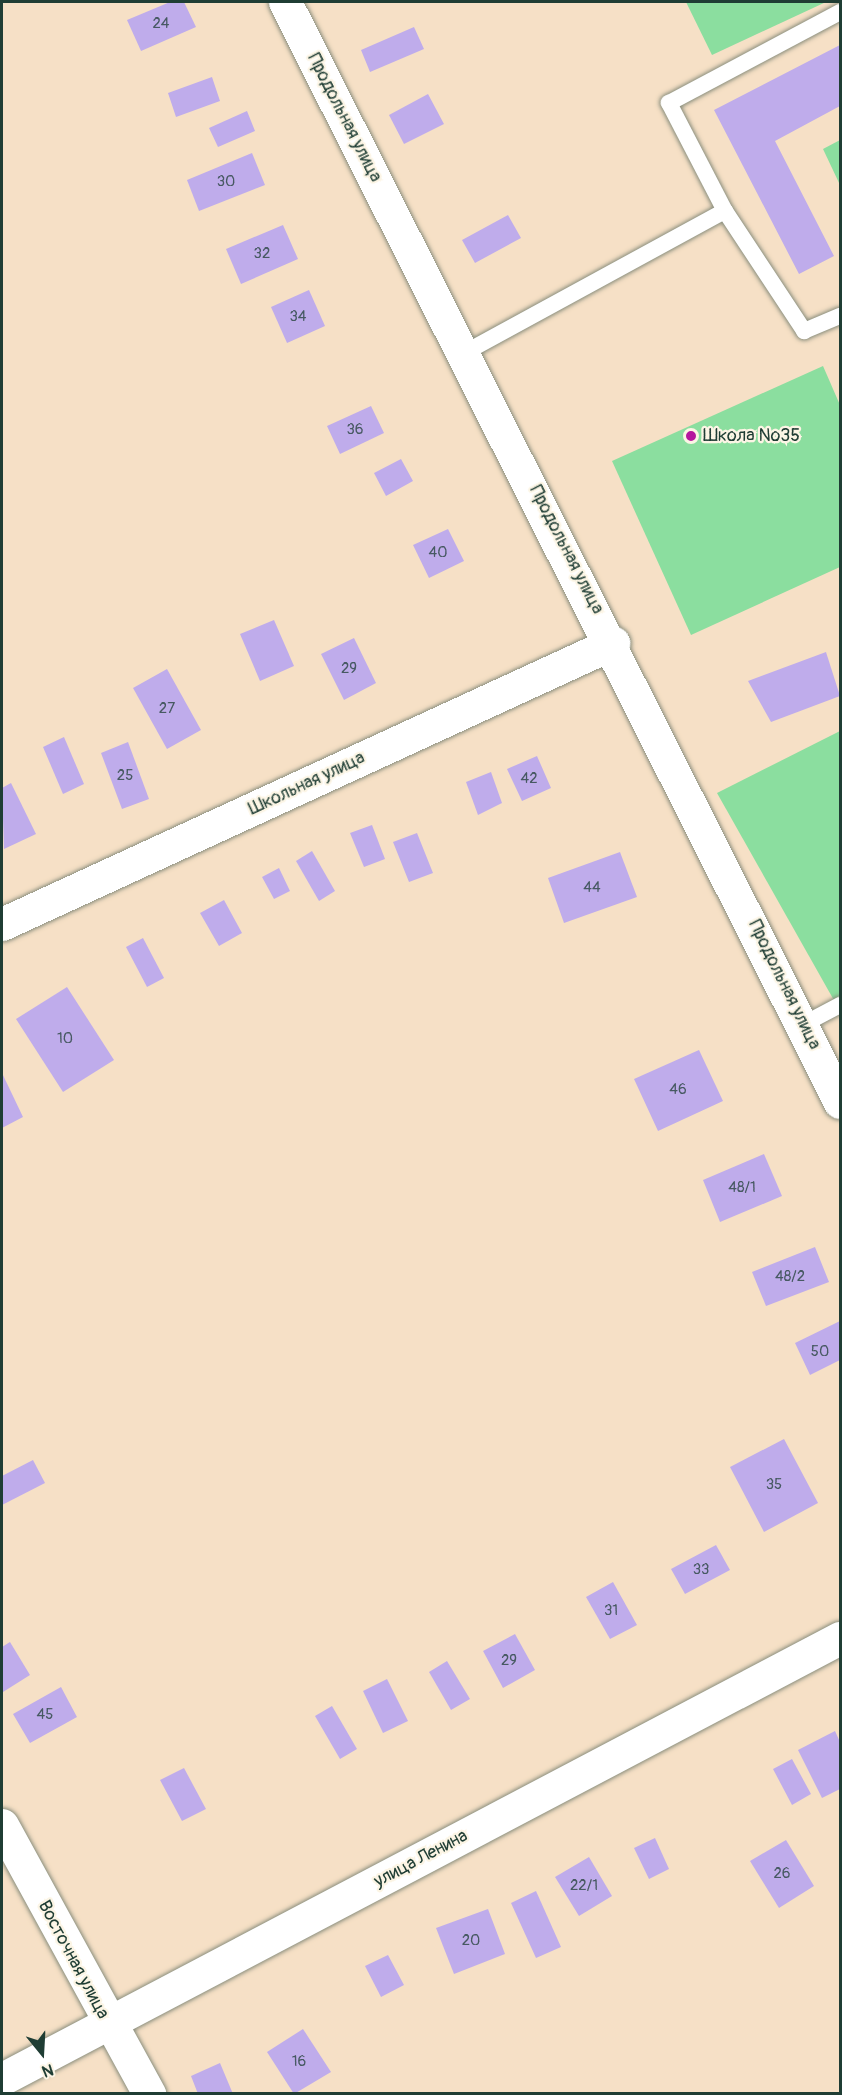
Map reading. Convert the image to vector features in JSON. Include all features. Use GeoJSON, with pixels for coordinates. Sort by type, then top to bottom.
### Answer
{"type":"FeatureCollection","features":[{"type":"Feature","properties":{"kind":"street","name":"Продольная улица"},"geometry":{"type":"LineString","coordinates":[[285,2],[613,643],[804,1024],[840,1102]]}},
{"type":"Feature","properties":{"kind":"street","name":"Школьная улица"},"geometry":{"type":"LineString","coordinates":[[2,924],[613,643]]}},
{"type":"Feature","properties":{"kind":"street","name":"улица Ленина"},"geometry":{"type":"LineString","coordinates":[[2,2079],[840,1638]]}},
{"type":"Feature","properties":{"kind":"street","name":"Восточная улица"},"geometry":{"type":"LineString","coordinates":[[2,1825],[107,2024],[149,2094]]}},
{"type":"Feature","properties":{"kind":"lane"},"geometry":{"type":"LineString","coordinates":[[840,12],[669,103],[725,211],[804,331],[840,316]]}},
{"type":"Feature","properties":{"kind":"lane"},"geometry":{"type":"LineString","coordinates":[[466,352],[725,211]]}},
{"type":"Feature","properties":{"kind":"lane"},"geometry":{"type":"LineString","coordinates":[[804,1024],[840,1005]]}},
{"type":"Feature","properties":{"kind":"green space"},"geometry":{"type":"Polygon","coordinates":[[[686,2],[826,2],[712,55],[686,2]]]}},
{"type":"Feature","properties":{"kind":"green space"},"geometry":{"type":"Polygon","coordinates":[[[840,140],[840,185],[823,149],[840,140]]]}},
{"type":"Feature","properties":{"kind":"green space"},"geometry":{"type":"Polygon","coordinates":[[[823,366],[840,405],[840,567],[691,635],[612,461],[823,366]]]}},
{"type":"Feature","properties":{"kind":"green space"},"geometry":{"type":"Polygon","coordinates":[[[840,731],[840,1011],[717,793],[840,731]]]}},
{"type":"Feature","properties":{"kind":"building"},"geometry":{"type":"Polygon","coordinates":[[[170,2],[184,2],[196,27],[141,51],[127,20],[170,2]]]}},
{"type":"Feature","properties":{"kind":"building"},"geometry":{"type":"Polygon","coordinates":[[[414,27],[424,49],[370,72],[361,50],[414,27]]]}},
{"type":"Feature","properties":{"kind":"building"},"geometry":{"type":"Polygon","coordinates":[[[840,45],[840,106],[775,141],[834,256],[799,274],[714,110],[840,45]]]}},
{"type":"Feature","properties":{"kind":"building"},"geometry":{"type":"Polygon","coordinates":[[[212,77],[220,101],[176,117],[168,93],[212,77]]]}},
{"type":"Feature","properties":{"kind":"building"},"geometry":{"type":"Polygon","coordinates":[[[428,94],[444,124],[404,144],[389,115],[428,94]]]}},
{"type":"Feature","properties":{"kind":"building"},"geometry":{"type":"Polygon","coordinates":[[[247,111],[255,131],[218,147],[209,128],[247,111]]]}},
{"type":"Feature","properties":{"kind":"building"},"geometry":{"type":"Polygon","coordinates":[[[252,153],[265,185],[199,211],[187,180],[252,153]]]}},
{"type":"Feature","properties":{"kind":"building"},"geometry":{"type":"Polygon","coordinates":[[[508,215],[521,238],[475,263],[462,240],[508,215]]]}},
{"type":"Feature","properties":{"kind":"building"},"geometry":{"type":"Polygon","coordinates":[[[283,225],[298,259],[241,284],[226,249],[283,225]]]}},
{"type":"Feature","properties":{"kind":"building"},"geometry":{"type":"Polygon","coordinates":[[[309,290],[325,326],[287,343],[271,307],[309,290]]]}},
{"type":"Feature","properties":{"kind":"building"},"geometry":{"type":"Polygon","coordinates":[[[371,406],[384,433],[340,454],[327,426],[371,406]]]}},
{"type":"Feature","properties":{"kind":"building"},"geometry":{"type":"Polygon","coordinates":[[[401,459],[413,481],[386,496],[374,473],[401,459]]]}},
{"type":"Feature","properties":{"kind":"building"},"geometry":{"type":"Polygon","coordinates":[[[448,529],[464,561],[429,578],[413,545],[448,529]]]}},
{"type":"Feature","properties":{"kind":"building"},"geometry":{"type":"Polygon","coordinates":[[[274,620],[294,666],[260,681],[240,634],[274,620]]]}},
{"type":"Feature","properties":{"kind":"building"},"geometry":{"type":"Polygon","coordinates":[[[354,638],[376,683],[344,700],[321,654],[354,638]]]}},
{"type":"Feature","properties":{"kind":"building"},"geometry":{"type":"Polygon","coordinates":[[[826,652],[840,696],[771,722],[748,681],[826,652]]]}},
{"type":"Feature","properties":{"kind":"building"},"geometry":{"type":"Polygon","coordinates":[[[167,669],[201,730],[167,749],[133,688],[167,669]]]}},
{"type":"Feature","properties":{"kind":"building"},"geometry":{"type":"Polygon","coordinates":[[[64,737],[84,784],[63,794],[43,747],[64,737]]]}},
{"type":"Feature","properties":{"kind":"building"},"geometry":{"type":"Polygon","coordinates":[[[128,742],[149,799],[122,809],[101,753],[128,742]]]}},
{"type":"Feature","properties":{"kind":"building"},"geometry":{"type":"Polygon","coordinates":[[[537,756],[551,788],[522,801],[507,769],[537,756]]]}},
{"type":"Feature","properties":{"kind":"building"},"geometry":{"type":"Polygon","coordinates":[[[491,772],[502,803],[478,815],[466,782],[491,772]]]}},
{"type":"Feature","properties":{"kind":"building"},"geometry":{"type":"Polygon","coordinates":[[[11,783],[36,834],[4,849],[2,788],[11,783]]]}},
{"type":"Feature","properties":{"kind":"building"},"geometry":{"type":"Polygon","coordinates":[[[372,825],[385,859],[364,867],[350,833],[372,825]]]}},
{"type":"Feature","properties":{"kind":"building"},"geometry":{"type":"Polygon","coordinates":[[[417,833],[433,873],[409,882],[393,842],[417,833]]]}},
{"type":"Feature","properties":{"kind":"building"},"geometry":{"type":"Polygon","coordinates":[[[312,851],[335,891],[319,901],[296,861],[312,851]]]}},
{"type":"Feature","properties":{"kind":"building"},"geometry":{"type":"Polygon","coordinates":[[[620,852],[637,897],[564,923],[548,878],[620,852]]]}},
{"type":"Feature","properties":{"kind":"building"},"geometry":{"type":"Polygon","coordinates":[[[279,868],[290,891],[274,899],[262,877],[279,868]]]}},
{"type":"Feature","properties":{"kind":"building"},"geometry":{"type":"Polygon","coordinates":[[[224,900],[242,933],[219,946],[200,913],[224,900]]]}},
{"type":"Feature","properties":{"kind":"building"},"geometry":{"type":"Polygon","coordinates":[[[143,938],[164,978],[147,987],[126,947],[143,938]]]}},
{"type":"Feature","properties":{"kind":"building"},"geometry":{"type":"Polygon","coordinates":[[[67,987],[114,1060],[63,1092],[16,1019],[67,987]]]}},
{"type":"Feature","properties":{"kind":"building"},"geometry":{"type":"Polygon","coordinates":[[[699,1050],[723,1101],[658,1131],[634,1079],[699,1050]]]}},
{"type":"Feature","properties":{"kind":"building"},"geometry":{"type":"Polygon","coordinates":[[[2,1073],[23,1117],[2,1128],[2,1073]]]}},
{"type":"Feature","properties":{"kind":"building"},"geometry":{"type":"Polygon","coordinates":[[[764,1154],[782,1196],[720,1222],[703,1180],[764,1154]]]}},
{"type":"Feature","properties":{"kind":"building"},"geometry":{"type":"Polygon","coordinates":[[[815,1247],[829,1282],[766,1306],[752,1272],[815,1247]]]}},
{"type":"Feature","properties":{"kind":"building"},"geometry":{"type":"Polygon","coordinates":[[[840,1321],[840,1360],[810,1375],[795,1343],[840,1321]]]}},
{"type":"Feature","properties":{"kind":"building"},"geometry":{"type":"Polygon","coordinates":[[[784,1439],[818,1503],[764,1532],[730,1467],[784,1439]]]}},
{"type":"Feature","properties":{"kind":"building"},"geometry":{"type":"Polygon","coordinates":[[[33,1460],[45,1483],[2,1505],[2,1476],[33,1460]]]}},
{"type":"Feature","properties":{"kind":"building"},"geometry":{"type":"Polygon","coordinates":[[[716,1545],[730,1570],[685,1594],[671,1569],[716,1545]]]}},
{"type":"Feature","properties":{"kind":"building"},"geometry":{"type":"Polygon","coordinates":[[[613,1582],[637,1625],[610,1639],[586,1597],[613,1582]]]}},
{"type":"Feature","properties":{"kind":"building"},"geometry":{"type":"Polygon","coordinates":[[[515,1634],[535,1670],[503,1688],[483,1651],[515,1634]]]}},
{"type":"Feature","properties":{"kind":"building"},"geometry":{"type":"Polygon","coordinates":[[[10,1642],[30,1675],[3,1692],[2,1647],[10,1642]]]}},
{"type":"Feature","properties":{"kind":"building"},"geometry":{"type":"Polygon","coordinates":[[[447,1661],[470,1699],[451,1710],[429,1672],[447,1661]]]}},
{"type":"Feature","properties":{"kind":"building"},"geometry":{"type":"Polygon","coordinates":[[[387,1679],[408,1721],[383,1733],[363,1691],[387,1679]]]}},
{"type":"Feature","properties":{"kind":"building"},"geometry":{"type":"Polygon","coordinates":[[[61,1687],[77,1717],[30,1743],[13,1714],[61,1687]]]}},
{"type":"Feature","properties":{"kind":"building"},"geometry":{"type":"Polygon","coordinates":[[[332,1706],[357,1749],[340,1759],[315,1716],[332,1706]]]}},
{"type":"Feature","properties":{"kind":"building"},"geometry":{"type":"Polygon","coordinates":[[[835,1731],[840,1742],[840,1789],[822,1798],[798,1750],[835,1731]]]}},
{"type":"Feature","properties":{"kind":"building"},"geometry":{"type":"Polygon","coordinates":[[[792,1759],[811,1794],[792,1805],[773,1769],[792,1759]]]}},
{"type":"Feature","properties":{"kind":"building"},"geometry":{"type":"Polygon","coordinates":[[[184,1768],[206,1809],[182,1821],[160,1780],[184,1768]]]}},
{"type":"Feature","properties":{"kind":"building"},"geometry":{"type":"Polygon","coordinates":[[[655,1838],[669,1869],[649,1879],[634,1848],[655,1838]]]}},
{"type":"Feature","properties":{"kind":"building"},"geometry":{"type":"Polygon","coordinates":[[[786,1840],[814,1886],[779,1908],[750,1861],[786,1840]]]}},
{"type":"Feature","properties":{"kind":"building"},"geometry":{"type":"Polygon","coordinates":[[[589,1857],[612,1896],[579,1916],[555,1877],[589,1857]]]}},
{"type":"Feature","properties":{"kind":"building"},"geometry":{"type":"Polygon","coordinates":[[[536,1891],[561,1947],[536,1958],[511,1903],[536,1891]]]}},
{"type":"Feature","properties":{"kind":"building"},"geometry":{"type":"Polygon","coordinates":[[[488,1909],[505,1954],[454,1974],[436,1928],[488,1909]]]}},
{"type":"Feature","properties":{"kind":"building"},"geometry":{"type":"Polygon","coordinates":[[[388,1955],[404,1985],[381,1997],[365,1966],[388,1955]]]}},
{"type":"Feature","properties":{"kind":"building"},"geometry":{"type":"Polygon","coordinates":[[[303,2029],[331,2072],[294,2094],[267,2052],[303,2029]]]}},
{"type":"Feature","properties":{"kind":"building"},"geometry":{"type":"Polygon","coordinates":[[[220,2063],[233,2094],[198,2094],[191,2076],[220,2063]]]}},
{"type":"Feature","properties":{"kind":"place","name":"Школа №35"},"geometry":{"type":"Point","coordinates":[691,436]}}]}
